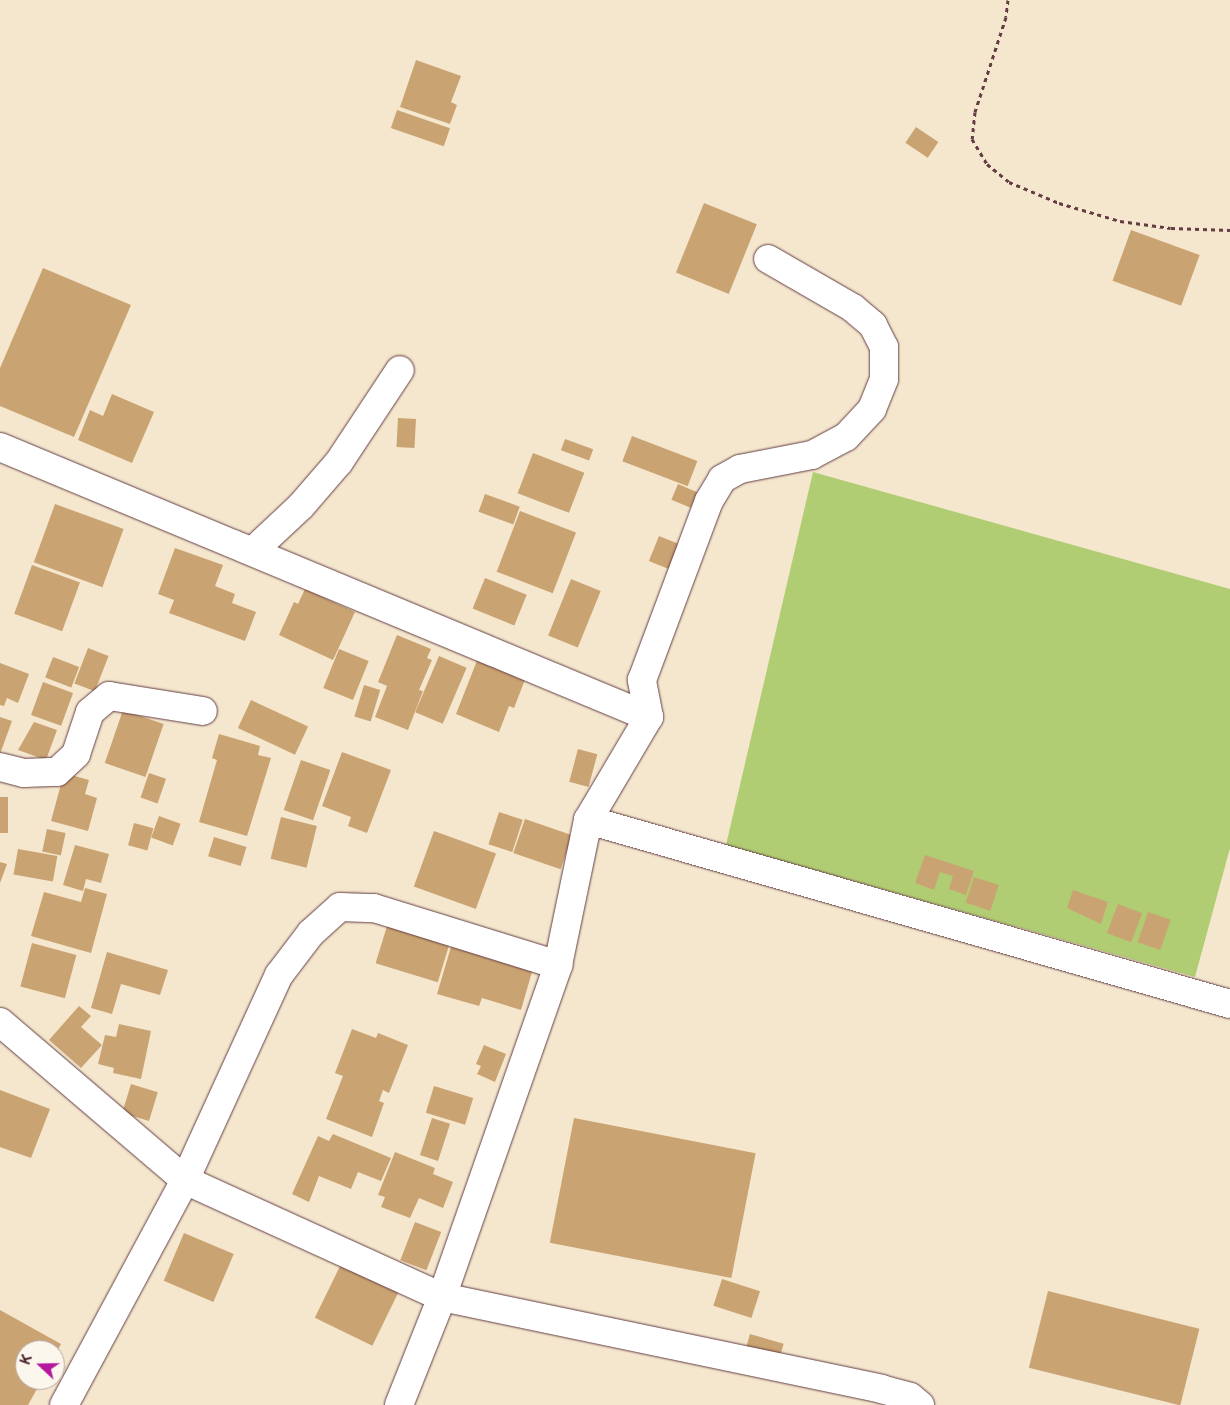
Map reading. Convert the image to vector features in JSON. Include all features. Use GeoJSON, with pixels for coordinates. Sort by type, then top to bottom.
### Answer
{"type":"FeatureCollection","features":[{"type":"Feature","properties":{"kind":"street"},"geometry":{"type":"LineString","coordinates":[[399,1405],[442,1297],[558,964],[588,820],[649,716],[642,680],[710,501],[722,479],[740,469],[812,455],[846,437],[872,408],[884,380],[884,347],[873,325],[854,308],[768,259]]}},
{"type":"Feature","properties":{"kind":"street"},"geometry":{"type":"LineString","coordinates":[[254,550],[301,506],[339,462],[400,370]]}},
{"type":"Feature","properties":{"kind":"street"},"geometry":{"type":"LineString","coordinates":[[0,447],[254,550],[649,716]]}},
{"type":"Feature","properties":{"kind":"street"},"geometry":{"type":"LineString","coordinates":[[0,768],[24,773],[56,772],[76,754],[90,712],[109,696],[203,711]]}},
{"type":"Feature","properties":{"kind":"street"},"geometry":{"type":"LineString","coordinates":[[588,820],[1230,1004]]}},
{"type":"Feature","properties":{"kind":"street"},"geometry":{"type":"LineString","coordinates":[[64,1405],[185,1180],[279,975],[311,933],[340,907],[374,908],[558,964]]}},
{"type":"Feature","properties":{"kind":"street"},"geometry":{"type":"LineString","coordinates":[[0,1022],[185,1180],[442,1297],[881,1389],[910,1397],[920,1405]]}},
{"type":"Feature","properties":{"kind":"path"},"geometry":{"type":"LineString","coordinates":[[1008,0],[1006,16],[975,112],[972,140],[987,164],[1009,182],[1058,203],[1120,221],[1171,228],[1230,230]]}},
{"type":"Feature","properties":{"kind":"green space"},"geometry":{"type":"Polygon","coordinates":[[[813,472],[1230,589],[1230,848],[1195,977],[726,845],[813,472]]]}},
{"type":"Feature","properties":{"kind":"building"},"geometry":{"type":"Polygon","coordinates":[[[416,60],[461,76],[451,102],[457,105],[450,124],[400,107],[416,60]]]}},
{"type":"Feature","properties":{"kind":"building"},"geometry":{"type":"Polygon","coordinates":[[[397,110],[450,128],[444,146],[391,128],[397,110]]]}},
{"type":"Feature","properties":{"kind":"building"},"geometry":{"type":"Polygon","coordinates":[[[916,127],[938,142],[928,158],[905,143],[916,127]]]}},
{"type":"Feature","properties":{"kind":"building"},"geometry":{"type":"Polygon","coordinates":[[[704,203],[757,224],[729,294],[676,273],[704,203]]]}},
{"type":"Feature","properties":{"kind":"building"},"geometry":{"type":"Polygon","coordinates":[[[1131,230],[1200,255],[1181,306],[1113,281],[1131,230]]]}},
{"type":"Feature","properties":{"kind":"building"},"geometry":{"type":"Polygon","coordinates":[[[43,268],[131,305],[74,437],[0,406],[0,368],[43,268]]]}},
{"type":"Feature","properties":{"kind":"building"},"geometry":{"type":"Polygon","coordinates":[[[112,394],[154,412],[132,463],[78,440],[90,410],[103,416],[112,394]]]}},
{"type":"Feature","properties":{"kind":"building"},"geometry":{"type":"Polygon","coordinates":[[[398,418],[416,419],[414,448],[396,447],[398,418]]]}},
{"type":"Feature","properties":{"kind":"building"},"geometry":{"type":"Polygon","coordinates":[[[632,436],[697,461],[688,486],[622,461],[632,436]]]}},
{"type":"Feature","properties":{"kind":"building"},"geometry":{"type":"Polygon","coordinates":[[[565,439],[593,449],[589,461],[561,450],[565,439]]]}},
{"type":"Feature","properties":{"kind":"building"},"geometry":{"type":"Polygon","coordinates":[[[533,453],[584,473],[569,513],[518,493],[533,453]]]}},
{"type":"Feature","properties":{"kind":"building"},"geometry":{"type":"Polygon","coordinates":[[[678,484],[697,492],[691,508],[671,500],[678,484]]]}},
{"type":"Feature","properties":{"kind":"building"},"geometry":{"type":"Polygon","coordinates":[[[485,494],[520,507],[513,525],[479,512],[485,494]]]}},
{"type":"Feature","properties":{"kind":"building"},"geometry":{"type":"Polygon","coordinates":[[[55,504],[124,529],[102,587],[34,562],[55,504]]]}},
{"type":"Feature","properties":{"kind":"building"},"geometry":{"type":"Polygon","coordinates":[[[520,511],[576,533],[553,593],[497,572],[520,511]]]}},
{"type":"Feature","properties":{"kind":"building"},"geometry":{"type":"Polygon","coordinates":[[[659,536],[679,544],[669,569],[649,561],[659,536]]]}},
{"type":"Feature","properties":{"kind":"building"},"geometry":{"type":"Polygon","coordinates":[[[175,548],[223,565],[215,586],[235,594],[232,603],[256,612],[245,641],[169,613],[174,600],[158,594],[175,548]]]}},
{"type":"Feature","properties":{"kind":"building"},"geometry":{"type":"Polygon","coordinates":[[[32,565],[80,582],[62,631],[14,614],[32,565]]]}},
{"type":"Feature","properties":{"kind":"building"},"geometry":{"type":"Polygon","coordinates":[[[485,578],[527,595],[514,625],[473,609],[485,578]]]}},
{"type":"Feature","properties":{"kind":"building"},"geometry":{"type":"Polygon","coordinates":[[[571,579],[601,591],[578,648],[548,636],[571,579]]]}},
{"type":"Feature","properties":{"kind":"building"},"geometry":{"type":"Polygon","coordinates":[[[305,589],[355,612],[333,660],[279,635],[294,602],[298,604],[305,589]]]}},
{"type":"Feature","properties":{"kind":"building"},"geometry":{"type":"Polygon","coordinates":[[[397,635],[431,649],[427,658],[432,660],[419,690],[423,691],[408,730],[375,717],[387,686],[378,682],[397,635]]]}},
{"type":"Feature","properties":{"kind":"building"},"geometry":{"type":"Polygon","coordinates":[[[88,648],[109,656],[95,691],[74,683],[88,648]]]}},
{"type":"Feature","properties":{"kind":"building"},"geometry":{"type":"Polygon","coordinates":[[[339,649],[369,661],[353,700],[323,688],[339,649]]]}},
{"type":"Feature","properties":{"kind":"building"},"geometry":{"type":"Polygon","coordinates":[[[439,656],[467,668],[443,724],[415,712],[439,656]]]}},
{"type":"Feature","properties":{"kind":"building"},"geometry":{"type":"Polygon","coordinates":[[[53,657],[79,667],[71,688],[45,678],[53,657]]]}},
{"type":"Feature","properties":{"kind":"building"},"geometry":{"type":"Polygon","coordinates":[[[478,658],[526,677],[514,708],[509,706],[499,732],[456,714],[478,658]]]}},
{"type":"Feature","properties":{"kind":"building"},"geometry":{"type":"Polygon","coordinates":[[[0,663],[29,674],[18,703],[7,698],[4,706],[0,705],[0,663]]]}},
{"type":"Feature","properties":{"kind":"building"},"geometry":{"type":"Polygon","coordinates":[[[43,682],[73,693],[61,726],[31,715],[43,682]]]}},
{"type":"Feature","properties":{"kind":"building"},"geometry":{"type":"Polygon","coordinates":[[[364,685],[380,690],[371,722],[354,717],[364,685]]]}},
{"type":"Feature","properties":{"kind":"building"},"geometry":{"type":"Polygon","coordinates":[[[251,700],[308,727],[295,755],[238,728],[251,700]]]}},
{"type":"Feature","properties":{"kind":"building"},"geometry":{"type":"Polygon","coordinates":[[[123,710],[164,724],[145,777],[105,763],[123,710]]]}},
{"type":"Feature","properties":{"kind":"building"},"geometry":{"type":"Polygon","coordinates":[[[0,717],[12,721],[0,754],[0,717]]]}},
{"type":"Feature","properties":{"kind":"building"},"geometry":{"type":"Polygon","coordinates":[[[34,722],[57,730],[46,760],[18,750],[34,722]]]}},
{"type":"Feature","properties":{"kind":"building"},"geometry":{"type":"Polygon","coordinates":[[[219,734],[260,746],[258,755],[271,758],[247,836],[199,822],[217,760],[212,758],[219,734]]]}},
{"type":"Feature","properties":{"kind":"building"},"geometry":{"type":"Polygon","coordinates":[[[578,749],[597,754],[589,787],[569,782],[578,749]]]}},
{"type":"Feature","properties":{"kind":"building"},"geometry":{"type":"Polygon","coordinates":[[[342,752],[391,770],[367,833],[348,826],[351,817],[322,806],[342,752]]]}},
{"type":"Feature","properties":{"kind":"building"},"geometry":{"type":"Polygon","coordinates":[[[301,760],[330,770],[313,820],[284,810],[301,760]]]}},
{"type":"Feature","properties":{"kind":"building"},"geometry":{"type":"Polygon","coordinates":[[[64,773],[89,780],[85,794],[97,798],[88,831],[51,821],[64,773]]]}},
{"type":"Feature","properties":{"kind":"building"},"geometry":{"type":"Polygon","coordinates":[[[149,773],[166,779],[158,803],[141,798],[149,773]]]}},
{"type":"Feature","properties":{"kind":"building"},"geometry":{"type":"Polygon","coordinates":[[[0,797],[8,797],[8,833],[0,833],[0,797]]]}},
{"type":"Feature","properties":{"kind":"building"},"geometry":{"type":"Polygon","coordinates":[[[499,812],[523,820],[512,852],[488,844],[499,812]]]}},
{"type":"Feature","properties":{"kind":"building"},"geometry":{"type":"Polygon","coordinates":[[[159,816],[181,824],[173,845],[151,838],[159,816]]]}},
{"type":"Feature","properties":{"kind":"building"},"geometry":{"type":"Polygon","coordinates":[[[281,817],[317,826],[306,868],[271,859],[281,817]]]}},
{"type":"Feature","properties":{"kind":"building"},"geometry":{"type":"Polygon","coordinates":[[[525,819],[572,835],[561,869],[513,853],[525,819]]]}},
{"type":"Feature","properties":{"kind":"building"},"geometry":{"type":"Polygon","coordinates":[[[134,823],[153,828],[147,850],[128,845],[134,823]]]}},
{"type":"Feature","properties":{"kind":"building"},"geometry":{"type":"Polygon","coordinates":[[[47,829],[66,833],[61,855],[42,851],[47,829]]]}},
{"type":"Feature","properties":{"kind":"building"},"geometry":{"type":"Polygon","coordinates":[[[434,831],[496,854],[476,909],[414,886],[434,831]]]}},
{"type":"Feature","properties":{"kind":"building"},"geometry":{"type":"Polygon","coordinates":[[[214,837],[247,847],[241,866],[208,856],[214,837]]]}},
{"type":"Feature","properties":{"kind":"building"},"geometry":{"type":"Polygon","coordinates":[[[75,845],[109,854],[101,883],[86,879],[83,891],[63,885],[75,845]]]}},
{"type":"Feature","properties":{"kind":"building"},"geometry":{"type":"Polygon","coordinates":[[[18,849],[57,856],[53,882],[13,875],[18,849]]]}},
{"type":"Feature","properties":{"kind":"building"},"geometry":{"type":"Polygon","coordinates":[[[925,855],[974,871],[966,895],[949,889],[953,876],[940,872],[934,890],[915,883],[925,855]]]}},
{"type":"Feature","properties":{"kind":"building"},"geometry":{"type":"Polygon","coordinates":[[[0,862],[7,864],[0,883],[0,862]]]}},
{"type":"Feature","properties":{"kind":"building"},"geometry":{"type":"Polygon","coordinates":[[[974,877],[999,885],[990,911],[966,903],[974,877]]]}},
{"type":"Feature","properties":{"kind":"building"},"geometry":{"type":"Polygon","coordinates":[[[85,888],[107,894],[91,953],[31,936],[44,892],[81,902],[85,888]]]}},
{"type":"Feature","properties":{"kind":"building"},"geometry":{"type":"Polygon","coordinates":[[[1073,890],[1108,902],[1101,924],[1067,908],[1073,890]]]}},
{"type":"Feature","properties":{"kind":"building"},"geometry":{"type":"Polygon","coordinates":[[[1118,904],[1142,913],[1131,942],[1107,933],[1118,904]]]}},
{"type":"Feature","properties":{"kind":"building"},"geometry":{"type":"Polygon","coordinates":[[[1148,912],[1171,920],[1160,950],[1138,942],[1148,912]]]}},
{"type":"Feature","properties":{"kind":"building"},"geometry":{"type":"Polygon","coordinates":[[[387,926],[449,945],[438,982],[376,963],[387,926]]]}},
{"type":"Feature","properties":{"kind":"building"},"geometry":{"type":"Polygon","coordinates":[[[453,940],[534,965],[521,1010],[482,998],[479,1006],[437,994],[453,940]]]}},
{"type":"Feature","properties":{"kind":"building"},"geometry":{"type":"Polygon","coordinates":[[[32,943],[76,955],[65,998],[20,986],[32,943]]]}},
{"type":"Feature","properties":{"kind":"building"},"geometry":{"type":"Polygon","coordinates":[[[107,952],[168,970],[160,995],[121,984],[112,1014],[91,1008],[107,952]]]}},
{"type":"Feature","properties":{"kind":"building"},"geometry":{"type":"Polygon","coordinates":[[[79,1006],[91,1016],[81,1027],[102,1045],[81,1068],[49,1040],[79,1006]]]}},
{"type":"Feature","properties":{"kind":"building"},"geometry":{"type":"Polygon","coordinates":[[[119,1024],[151,1031],[141,1079],[113,1073],[114,1068],[98,1064],[105,1035],[116,1037],[119,1024]]]}},
{"type":"Feature","properties":{"kind":"building"},"geometry":{"type":"Polygon","coordinates":[[[352,1029],[376,1038],[378,1033],[408,1045],[389,1093],[383,1090],[379,1101],[384,1103],[372,1137],[326,1119],[343,1076],[335,1073],[352,1029]]]}},
{"type":"Feature","properties":{"kind":"building"},"geometry":{"type":"Polygon","coordinates":[[[484,1045],[506,1054],[495,1082],[477,1074],[481,1066],[476,1064],[484,1045]]]}},
{"type":"Feature","properties":{"kind":"building"},"geometry":{"type":"Polygon","coordinates":[[[131,1084],[158,1092],[149,1121],[122,1113],[131,1084]]]}},
{"type":"Feature","properties":{"kind":"building"},"geometry":{"type":"Polygon","coordinates":[[[434,1086],[473,1098],[465,1125],[426,1113],[434,1086]]]}},
{"type":"Feature","properties":{"kind":"building"},"geometry":{"type":"Polygon","coordinates":[[[0,1090],[50,1109],[31,1158],[0,1147],[0,1090]]]}},
{"type":"Feature","properties":{"kind":"building"},"geometry":{"type":"Polygon","coordinates":[[[432,1118],[450,1124],[438,1161],[420,1155],[432,1118]]]}},
{"type":"Feature","properties":{"kind":"building"},"geometry":{"type":"Polygon","coordinates":[[[574,1118],[756,1153],[731,1278],[550,1243],[574,1118]]]}},
{"type":"Feature","properties":{"kind":"building"},"geometry":{"type":"Polygon","coordinates":[[[333,1134],[391,1158],[381,1181],[358,1172],[351,1189],[319,1176],[309,1202],[292,1194],[318,1136],[329,1141],[333,1134]]]}},
{"type":"Feature","properties":{"kind":"building"},"geometry":{"type":"Polygon","coordinates":[[[395,1152],[435,1168],[433,1174],[453,1182],[443,1208],[419,1198],[410,1218],[381,1207],[385,1197],[378,1195],[395,1152]]]}},
{"type":"Feature","properties":{"kind":"building"},"geometry":{"type":"Polygon","coordinates":[[[415,1222],[441,1232],[426,1270],[400,1260],[415,1222]]]}},
{"type":"Feature","properties":{"kind":"building"},"geometry":{"type":"Polygon","coordinates":[[[184,1233],[234,1254],[213,1302],[164,1281],[184,1233]]]}},
{"type":"Feature","properties":{"kind":"building"},"geometry":{"type":"Polygon","coordinates":[[[342,1262],[400,1290],[372,1346],[315,1318],[342,1262]]]}},
{"type":"Feature","properties":{"kind":"building"},"geometry":{"type":"Polygon","coordinates":[[[722,1279],[760,1291],[751,1318],[713,1306],[722,1279]]]}},
{"type":"Feature","properties":{"kind":"building"},"geometry":{"type":"Polygon","coordinates":[[[1048,1291],[1199,1329],[1180,1405],[1029,1368],[1048,1291]]]}},
{"type":"Feature","properties":{"kind":"building"},"geometry":{"type":"Polygon","coordinates":[[[0,1310],[54,1340],[15,1340],[15,1390],[36,1390],[28,1405],[0,1405],[0,1310]]]}},
{"type":"Feature","properties":{"kind":"building"},"geometry":{"type":"Polygon","coordinates":[[[750,1334],[784,1344],[777,1367],[743,1357],[750,1334]]]}}]}
